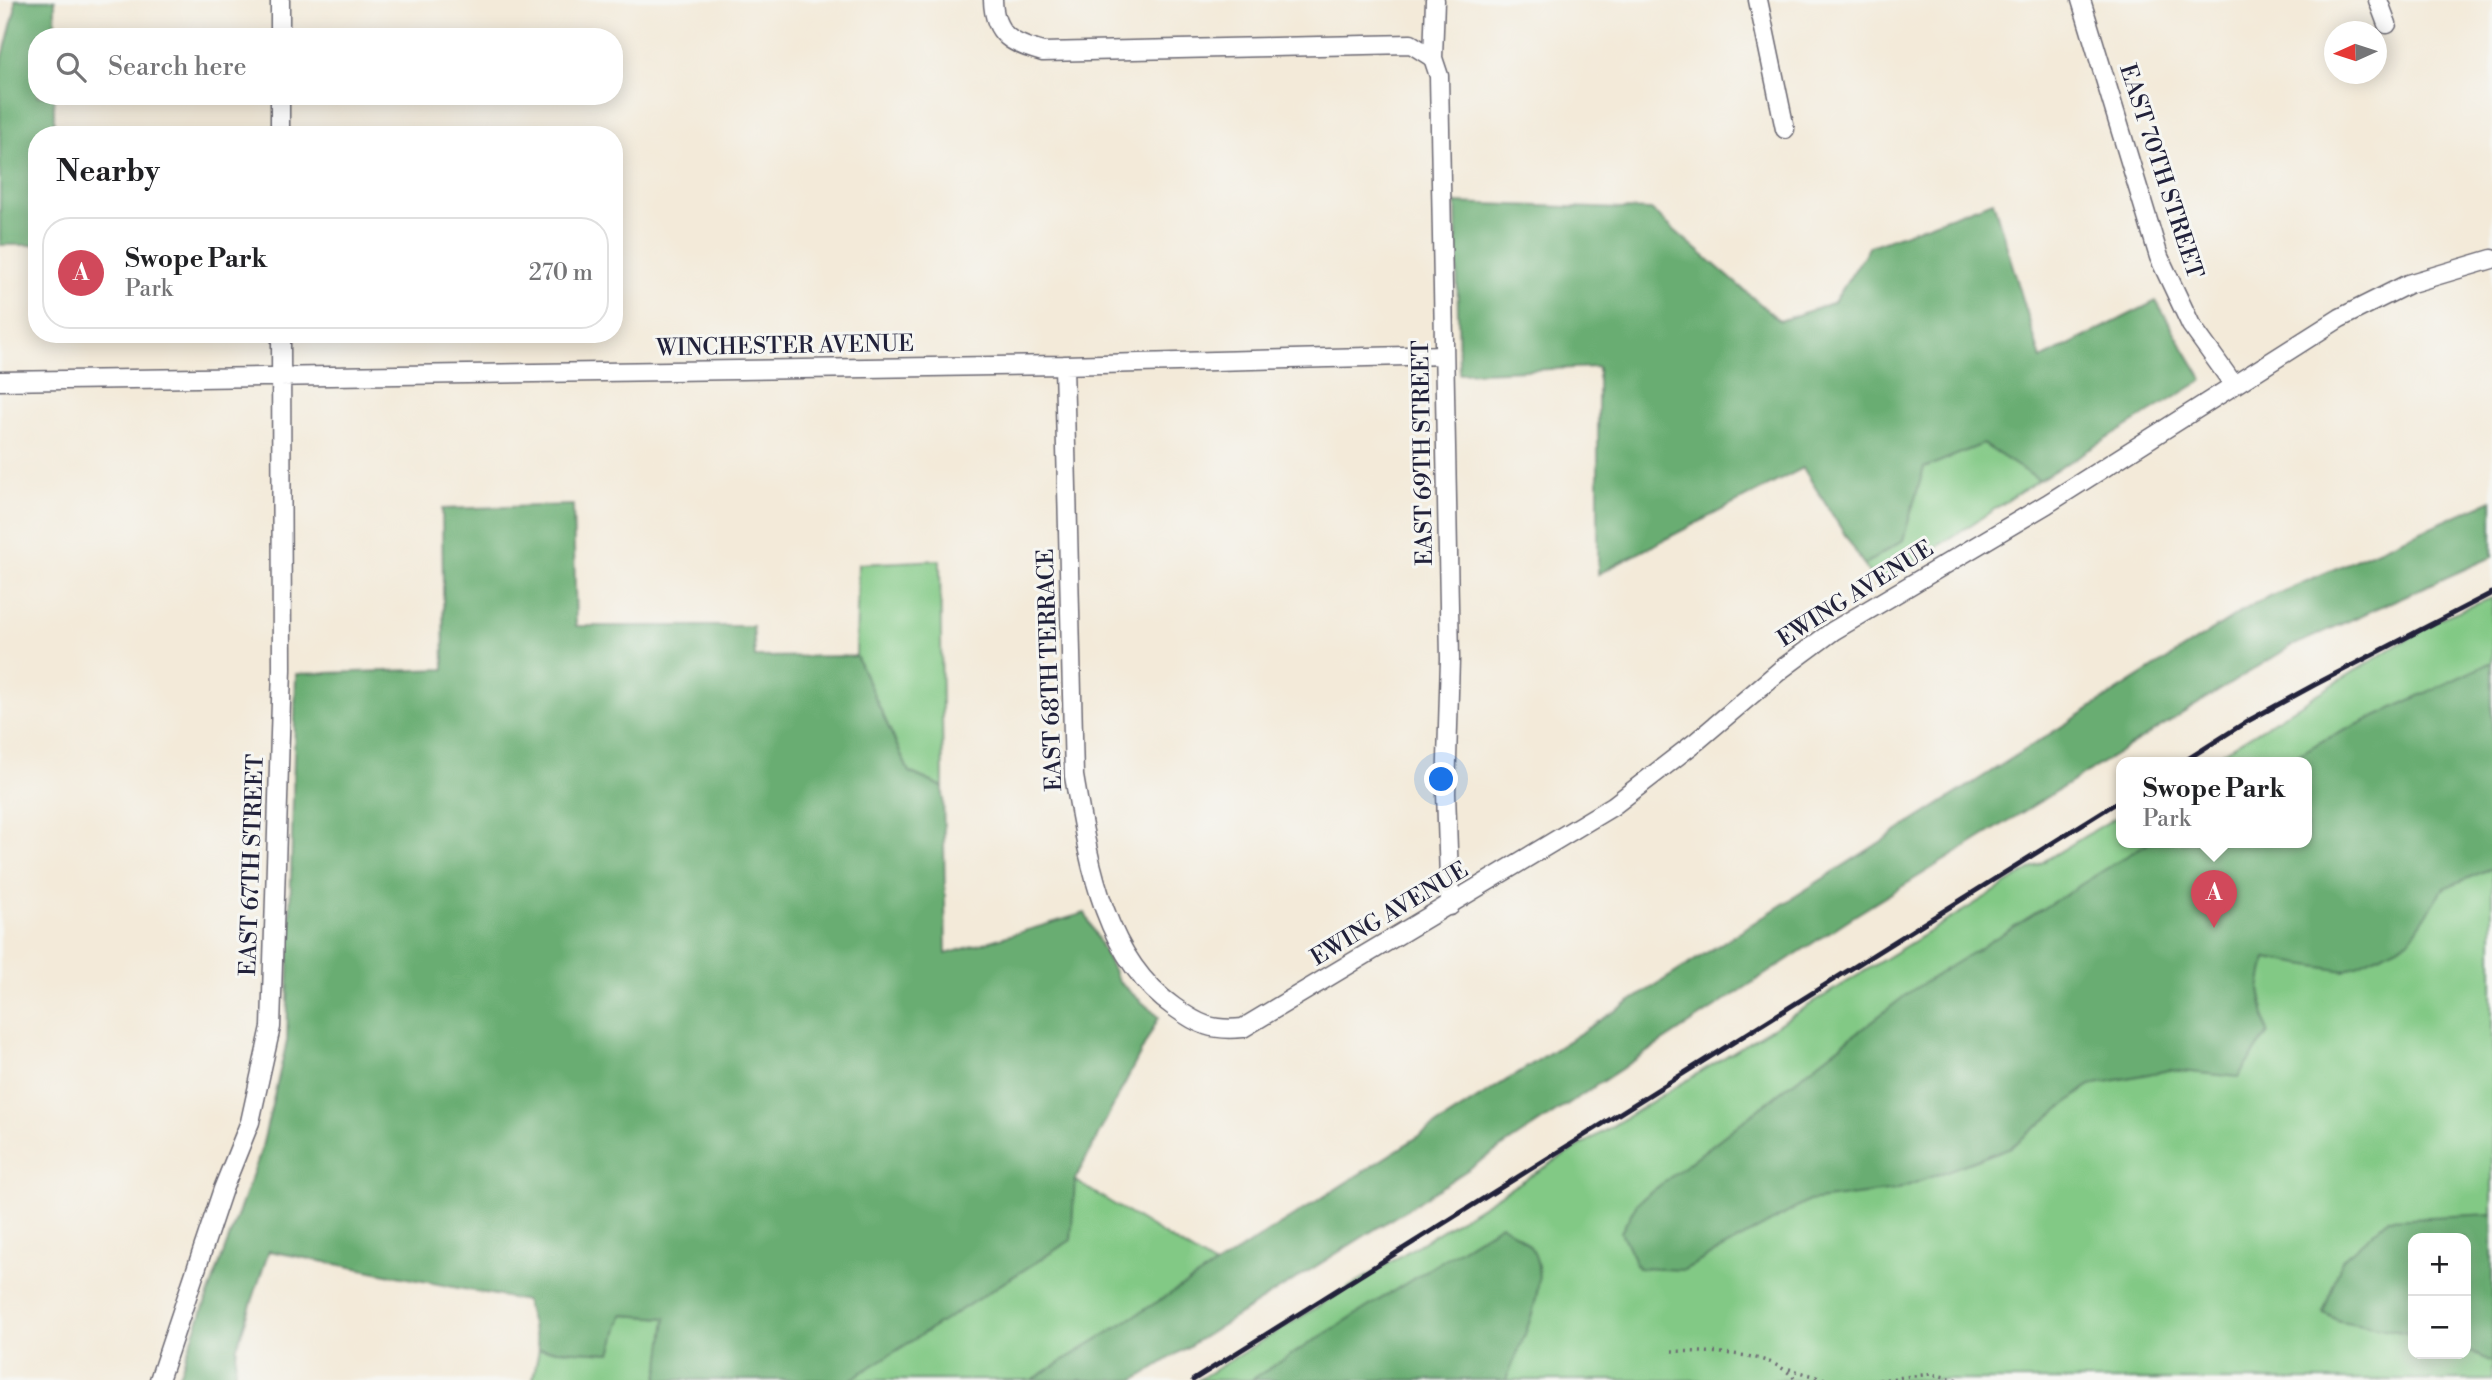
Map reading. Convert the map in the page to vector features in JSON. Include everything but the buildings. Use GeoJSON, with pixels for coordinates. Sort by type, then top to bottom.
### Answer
{"type":"FeatureCollection","features":[{"type":"Feature","properties":{"kind":"street"},"geometry":{"type":"LineString","coordinates":[[280,0],[280,28]]}},
{"type":"Feature","properties":{"kind":"street"},"geometry":{"type":"LineString","coordinates":[[993,0],[993,11],[1002,31],[1017,45],[1044,52],[1411,44],[1433,58]]}},
{"type":"Feature","properties":{"kind":"street","name":"EAST 69TH STREET"},"geometry":{"type":"LineString","coordinates":[[1435,0],[1433,58],[1439,76],[1450,659],[1446,793],[1450,906]]}},
{"type":"Feature","properties":{"kind":"street"},"geometry":{"type":"LineString","coordinates":[[1758,0],[1785,129]]}},
{"type":"Feature","properties":{"kind":"street","name":"EAST 70TH STREET"},"geometry":{"type":"LineString","coordinates":[[2081,0],[2159,257],[2191,325],[2234,385]]}},
{"type":"Feature","properties":{"kind":"street"},"geometry":{"type":"LineString","coordinates":[[2378,0],[2386,21]]}},
{"type":"Feature","properties":{"kind":"street"},"geometry":{"type":"LineString","coordinates":[[280,105],[280,126]]}},
{"type":"Feature","properties":{"kind":"street","name":"EWING AVENUE"},"geometry":{"type":"LineString","coordinates":[[1231,1030],[1243,1028],[1613,806],[1697,741],[1783,668],[1833,631],[2047,505],[2340,318],[2408,284],[2492,259]]}},
{"type":"Feature","properties":{"kind":"street","name":"EAST 67TH STREET"},"geometry":{"type":"LineString","coordinates":[[159,1380],[222,1189],[250,1122],[271,1027],[282,669],[281,343]]}},
{"type":"Feature","properties":{"kind":"street","name":"WINCHESTER AVENUE"},"geometry":{"type":"LineString","coordinates":[[0,381],[1064,365],[1444,355]]}},
{"type":"Feature","properties":{"kind":"street","name":"EAST 68TH TERRACE"},"geometry":{"type":"LineString","coordinates":[[1064,365],[1074,776],[1084,838],[1115,935],[1136,970],[1164,1000],[1197,1024],[1231,1030]]}},
{"type":"Feature","properties":{"kind":"path"},"geometry":{"type":"LineString","coordinates":[[1671,1351],[1746,1355],[1828,1380]]}},
{"type":"Feature","properties":{"kind":"path"},"geometry":{"type":"LineString","coordinates":[[1787,1369],[1796,1380]]}},
{"type":"Feature","properties":{"kind":"path"},"geometry":{"type":"LineString","coordinates":[[1879,1380],[1931,1374],[1959,1380]]}},
{"type":"Feature","properties":{"kind":"green space"},"geometry":{"type":"Polygon","coordinates":[[[15,0],[55,0],[55,28],[28,28],[28,105],[54,105],[54,126],[28,126],[28,245],[0,245],[0,68],[15,10],[15,0]]]}},
{"type":"Feature","properties":{"kind":"green space"},"geometry":{"type":"Polygon","coordinates":[[[1993,201],[2041,359],[2156,301],[2203,380],[2039,480],[1983,444],[1924,468],[1903,540],[1864,565],[1803,468],[1598,574],[1598,367],[1459,373],[1456,203],[1651,210],[1780,321],[1834,302],[1870,246],[1993,201]]]}},
{"type":"Feature","properties":{"kind":"green space"},"geometry":{"type":"Polygon","coordinates":[[[1983,444],[2039,480],[1877,586],[1864,565],[1903,540],[1923,468],[1983,444]]]}},
{"type":"Feature","properties":{"kind":"green space"},"geometry":{"type":"Polygon","coordinates":[[[2492,500],[2492,557],[2290,647],[1851,918],[1420,1201],[1135,1380],[1032,1380],[2254,604],[2492,500]]]}},
{"type":"Feature","properties":{"kind":"green space"},"geometry":{"type":"Polygon","coordinates":[[[573,505],[576,626],[753,626],[755,657],[856,656],[909,772],[943,787],[946,954],[1085,913],[1119,982],[1159,1017],[1075,1180],[1071,1240],[850,1380],[658,1380],[666,1318],[622,1315],[611,1353],[539,1349],[525,1301],[269,1251],[237,1346],[234,1380],[177,1380],[261,1151],[287,1041],[296,674],[444,669],[442,509],[573,505]]]}},
{"type":"Feature","properties":{"kind":"green space"},"geometry":{"type":"Polygon","coordinates":[[[940,560],[943,787],[909,772],[856,656],[858,564],[940,560]]]}},
{"type":"Feature","properties":{"kind":"green space"},"geometry":{"type":"Polygon","coordinates":[[[2492,598],[2492,1380],[1198,1380],[2116,817],[2116,848],[2312,848],[2312,757],[2215,757],[2443,617],[2492,598]]]}},
{"type":"Feature","properties":{"kind":"green space"},"geometry":{"type":"Polygon","coordinates":[[[2492,662],[2492,868],[2444,888],[2409,941],[2344,971],[2266,958],[2260,989],[2268,1033],[2238,1077],[2170,1070],[2090,1085],[2011,1147],[1896,1190],[1809,1201],[1684,1270],[1638,1268],[1621,1232],[1637,1203],[1911,991],[2139,848],[2312,848],[2312,757],[2295,757],[2324,740],[2492,662]]]}},
{"type":"Feature","properties":{"kind":"green space"},"geometry":{"type":"Polygon","coordinates":[[[1074,1180],[1215,1266],[1032,1380],[849,1380],[1071,1240],[1074,1180]]]}},
{"type":"Feature","properties":{"kind":"green space"},"geometry":{"type":"Polygon","coordinates":[[[2492,1214],[2492,1362],[2471,1352],[2471,1233],[2408,1233],[2408,1333],[2340,1321],[2323,1313],[2342,1260],[2388,1219],[2492,1214]]]}},
{"type":"Feature","properties":{"kind":"green space"},"geometry":{"type":"Polygon","coordinates":[[[1501,1224],[1531,1248],[1537,1261],[1539,1277],[1537,1295],[1526,1333],[1506,1380],[1251,1380],[1501,1224]]]}},
{"type":"Feature","properties":{"kind":"green space"},"geometry":{"type":"Polygon","coordinates":[[[622,1315],[667,1318],[658,1380],[533,1380],[539,1349],[611,1353],[622,1315]]]}},
{"type":"Feature","properties":{"kind":"railway"},"geometry":{"type":"LineString","coordinates":[[2191,757],[2246,722],[2492,593]]}},
{"type":"Feature","properties":{"kind":"railway"},"geometry":{"type":"LineString","coordinates":[[1193,1380],[2116,803]]}},
{"type":"Feature","properties":{"kind":"place","name":"Swope Park"},"geometry":{"type":"Point","coordinates":[2214,928]}}]}
